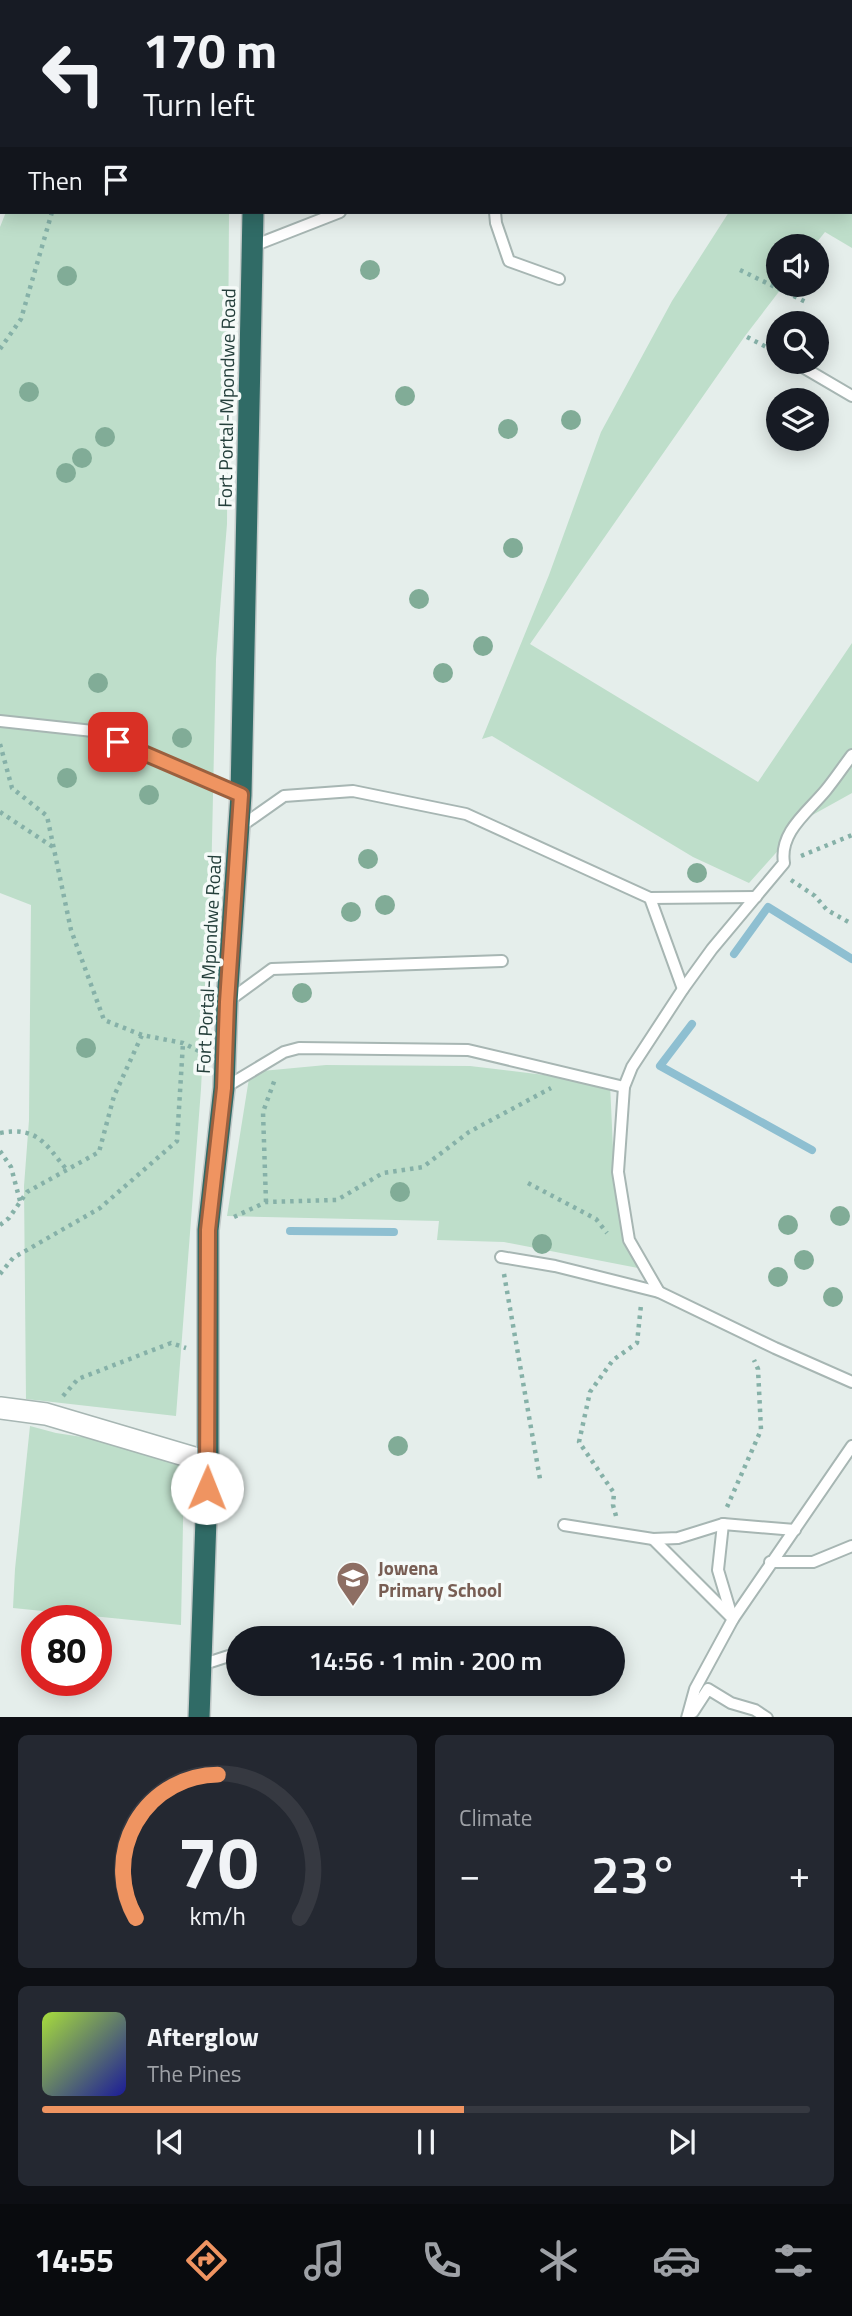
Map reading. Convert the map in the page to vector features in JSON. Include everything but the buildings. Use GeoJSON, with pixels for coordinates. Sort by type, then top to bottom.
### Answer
{"type":"FeatureCollection","features":[{"type":"Feature","properties":{"kind":"highway","name":"Fort Portal-Mpondwe Road"},"geometry":{"type":"LineString","coordinates":[[199,1717],[208,1462],[208,1230],[224,1088],[241,795],[253,214]]}},
{"type":"Feature","properties":{"kind":"street"},"geometry":{"type":"LineString","coordinates":[[0,1408],[46,1414],[208,1462]]}},
{"type":"Feature","properties":{"kind":"lane"},"geometry":{"type":"LineString","coordinates":[[253,246],[335,214]]}},
{"type":"Feature","properties":{"kind":"lane"},"geometry":{"type":"LineString","coordinates":[[495,214],[509,261],[559,279]]}},
{"type":"Feature","properties":{"kind":"lane"},"geometry":{"type":"LineString","coordinates":[[814,374],[852,396]]}},
{"type":"Feature","properties":{"kind":"lane"},"geometry":{"type":"LineString","coordinates":[[0,720],[93,731],[241,795]]}},
{"type":"Feature","properties":{"kind":"lane"},"geometry":{"type":"LineString","coordinates":[[659,1292],[628,1240],[618,1172],[624,1087],[632,1067],[683,989],[780,867],[782,851],[793,827],[852,755]]}},
{"type":"Feature","properties":{"kind":"lane"},"geometry":{"type":"LineString","coordinates":[[239,827],[284,796],[353,791],[466,814],[650,898],[756,897]]}},
{"type":"Feature","properties":{"kind":"lane"},"geometry":{"type":"LineString","coordinates":[[650,898],[683,989]]}},
{"type":"Feature","properties":{"kind":"lane"},"geometry":{"type":"LineString","coordinates":[[227,1002],[272,969],[502,961]]}},
{"type":"Feature","properties":{"kind":"lane"},"geometry":{"type":"LineString","coordinates":[[224,1088],[284,1052],[299,1048],[468,1050],[624,1087]]}},
{"type":"Feature","properties":{"kind":"lane"},"geometry":{"type":"LineString","coordinates":[[501,1257],[555,1266],[659,1292],[852,1382]]}},
{"type":"Feature","properties":{"kind":"lane"},"geometry":{"type":"LineString","coordinates":[[688,1717],[695,1689],[733,1619],[852,1446]]}},
{"type":"Feature","properties":{"kind":"lane"},"geometry":{"type":"LineString","coordinates":[[564,1525],[653,1539],[678,1538],[723,1524],[796,1530]]}},
{"type":"Feature","properties":{"kind":"lane"},"geometry":{"type":"LineString","coordinates":[[723,1524],[718,1570],[733,1619]]}},
{"type":"Feature","properties":{"kind":"lane"},"geometry":{"type":"LineString","coordinates":[[653,1539],[733,1619]]}},
{"type":"Feature","properties":{"kind":"lane"},"geometry":{"type":"LineString","coordinates":[[770,1562],[813,1562],[852,1546]]}},
{"type":"Feature","properties":{"kind":"lane"},"geometry":{"type":"LineString","coordinates":[[200,1665],[226,1657]]}},
{"type":"Feature","properties":{"kind":"lane"},"geometry":{"type":"LineString","coordinates":[[688,1717],[708,1689],[731,1703],[755,1710],[767,1717]]}},
{"type":"Feature","properties":{"kind":"path"},"geometry":{"type":"LineString","coordinates":[[0,349],[21,319],[51,214]]}},
{"type":"Feature","properties":{"kind":"path"},"geometry":{"type":"LineString","coordinates":[[740,270],[806,302]]}},
{"type":"Feature","properties":{"kind":"path"},"geometry":{"type":"LineString","coordinates":[[747,337],[766,347]]}},
{"type":"Feature","properties":{"kind":"path"},"geometry":{"type":"LineString","coordinates":[[0,744],[12,788],[47,816],[71,930],[104,1020],[142,1035],[183,1043],[225,1065]]}},
{"type":"Feature","properties":{"kind":"path"},"geometry":{"type":"LineString","coordinates":[[0,812],[54,847]]}},
{"type":"Feature","properties":{"kind":"path"},"geometry":{"type":"LineString","coordinates":[[852,835],[780,867],[815,896],[827,910],[852,924]]}},
{"type":"Feature","properties":{"kind":"path"},"geometry":{"type":"LineString","coordinates":[[0,1225],[9,1218],[27,1192],[99,1153],[114,1096],[142,1035]]}},
{"type":"Feature","properties":{"kind":"path"},"geometry":{"type":"LineString","coordinates":[[0,1274],[13,1258],[100,1208],[177,1141],[183,1043]]}},
{"type":"Feature","properties":{"kind":"path"},"geometry":{"type":"LineString","coordinates":[[266,1202],[263,1112],[284,1052]]}},
{"type":"Feature","properties":{"kind":"path"},"geometry":{"type":"LineString","coordinates":[[208,1230],[266,1202],[337,1200],[383,1173],[423,1167],[469,1132],[575,1075]]}},
{"type":"Feature","properties":{"kind":"path"},"geometry":{"type":"LineString","coordinates":[[0,1133],[16,1130],[40,1138],[67,1170]]}},
{"type":"Feature","properties":{"kind":"path"},"geometry":{"type":"LineString","coordinates":[[0,1151],[10,1167],[20,1202]]}},
{"type":"Feature","properties":{"kind":"path"},"geometry":{"type":"LineString","coordinates":[[528,1182],[596,1219],[613,1239]]}},
{"type":"Feature","properties":{"kind":"path"},"geometry":{"type":"LineString","coordinates":[[501,1257],[540,1479]]}},
{"type":"Feature","properties":{"kind":"path"},"geometry":{"type":"LineString","coordinates":[[621,1534],[613,1505],[614,1493],[579,1442],[590,1392],[613,1360],[637,1343],[643,1287]]}},
{"type":"Feature","properties":{"kind":"path"},"geometry":{"type":"LineString","coordinates":[[723,1524],[725,1512],[761,1430],[758,1369],[738,1331]]}},
{"type":"Feature","properties":{"kind":"path"},"geometry":{"type":"LineString","coordinates":[[46,1414],[78,1379],[171,1343],[206,1356]]}},
{"type":"Feature","properties":{"kind":"green space"},"geometry":{"type":"Polygon","coordinates":[[[5,214],[229,214],[227,524],[216,659],[211,886],[201,1089],[176,1416],[26,1399],[24,1186],[29,1120],[31,905],[0,893],[0,227],[5,214]]]}},
{"type":"Feature","properties":{"kind":"green space"},"geometry":{"type":"Polygon","coordinates":[[[728,214],[852,214],[852,248],[825,232],[766,234],[766,297],[775,297],[530,644],[758,782],[852,643],[852,793],[807,818],[749,883],[693,857],[492,736],[482,739],[549,575],[601,432],[672,301],[728,214]]]}},
{"type":"Feature","properties":{"kind":"green space"},"geometry":{"type":"Polygon","coordinates":[[[326,1065],[470,1066],[610,1083],[615,1193],[638,1268],[504,1242],[437,1240],[439,1221],[227,1216],[250,1072],[326,1065]]]}},
{"type":"Feature","properties":{"kind":"green space"},"geometry":{"type":"Polygon","coordinates":[[[30,1426],[56,1433],[135,1445],[171,1455],[184,1473],[181,1625],[112,1618],[112,1605],[21,1605],[21,1609],[13,1608],[30,1426]]]}},
{"type":"Feature","properties":{"kind":"waterway"},"geometry":{"type":"LineString","coordinates":[[734,954],[768,907],[852,959]]}},
{"type":"Feature","properties":{"kind":"waterway"},"geometry":{"type":"LineString","coordinates":[[692,1024],[660,1066],[812,1150]]}},
{"type":"Feature","properties":{"kind":"waterway"},"geometry":{"type":"LineString","coordinates":[[290,1231],[394,1232]]}},
{"type":"Feature","properties":{"kind":"place","name":"Jowena Primary School"},"geometry":{"type":"Point","coordinates":[353,1608]}},
{"type":"Feature","properties":{"kind":"route"},"geometry":{"type":"LineString","coordinates":[[118,742],[241,795],[224,1088],[208,1230],[207,1488]]}}]}
